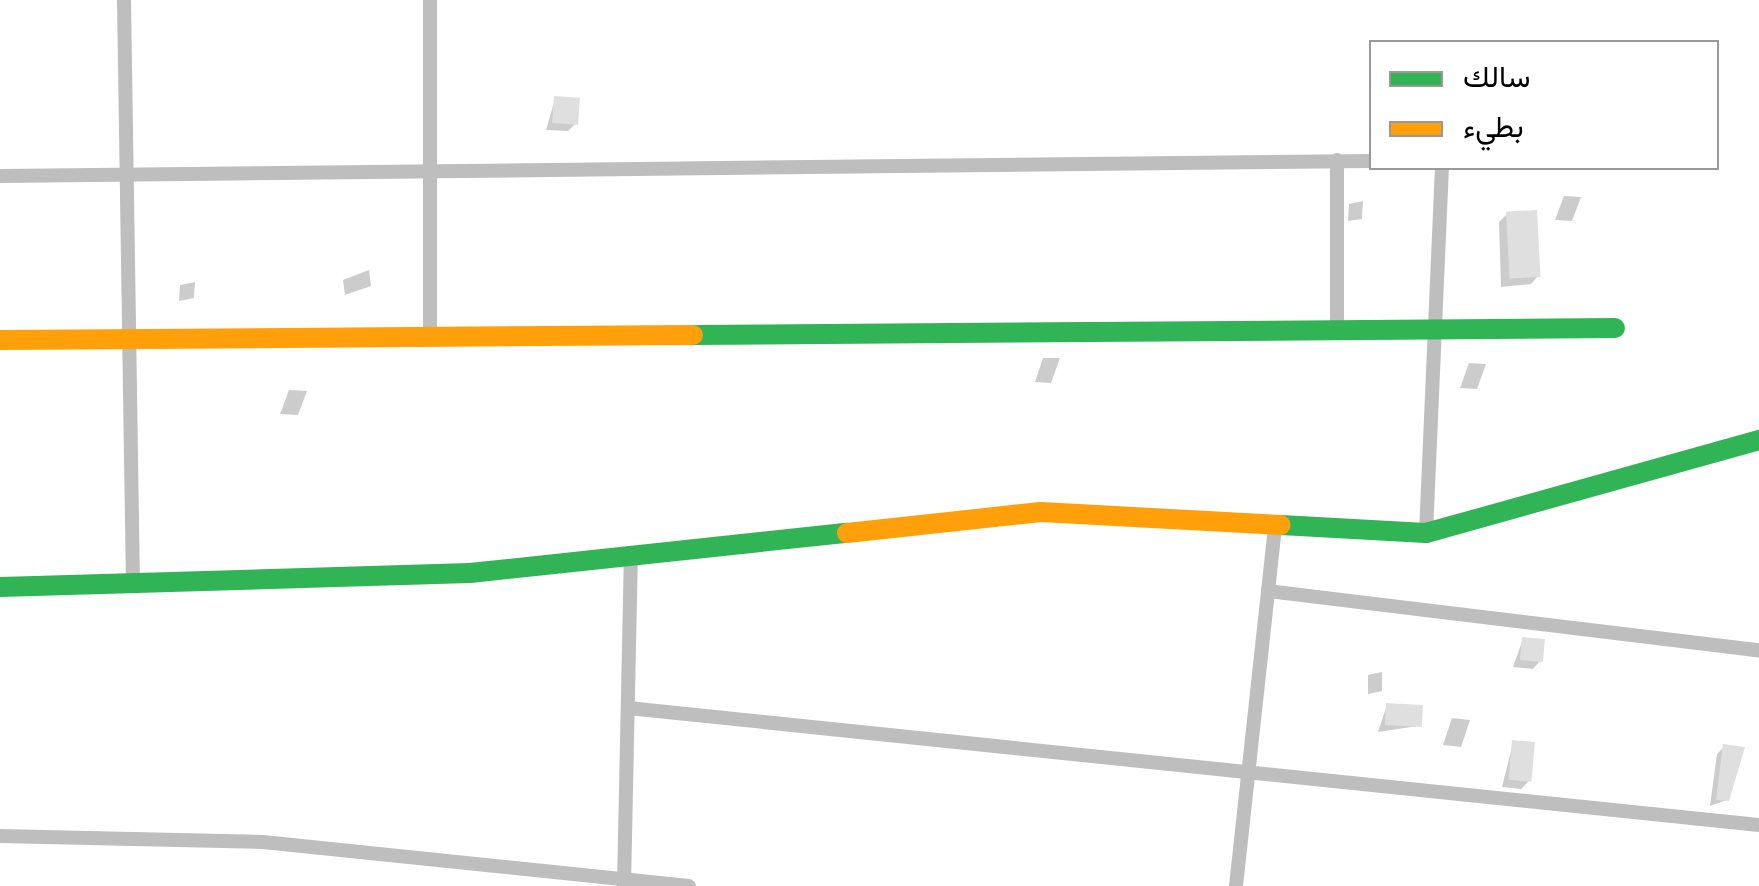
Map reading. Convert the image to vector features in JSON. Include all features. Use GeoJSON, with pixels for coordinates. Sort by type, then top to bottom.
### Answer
{"type":"FeatureCollection","features":[{"type":"Feature","properties":{"kind":"street"},"geometry":{"type":"LineString","coordinates":[[124,0],[132,586]]}},
{"type":"Feature","properties":{"kind":"street"},"geometry":{"type":"LineString","coordinates":[[430,0],[430,332]]}},
{"type":"Feature","properties":{"kind":"street"},"geometry":{"type":"LineString","coordinates":[[1337,160],[1338,332]]}},
{"type":"Feature","properties":{"kind":"street"},"geometry":{"type":"LineString","coordinates":[[0,176],[1369,161]]}},
{"type":"Feature","properties":{"kind":"street"},"geometry":{"type":"LineString","coordinates":[[1426,533],[1441,330],[1442,170]]}},
{"type":"Feature","properties":{"kind":"street"},"geometry":{"type":"LineString","coordinates":[[0,340],[430,332],[1338,332],[1615,328]]}},
{"type":"Feature","properties":{"kind":"street"},"geometry":{"type":"LineString","coordinates":[[0,587],[470,574],[1041,512],[1426,533],[1759,440]]}},
{"type":"Feature","properties":{"kind":"street"},"geometry":{"type":"LineString","coordinates":[[1236,886],[1274,526]]}},
{"type":"Feature","properties":{"kind":"street"},"geometry":{"type":"LineString","coordinates":[[624,883],[631,556]]}},
{"type":"Feature","properties":{"kind":"street"},"geometry":{"type":"LineString","coordinates":[[1268,591],[1759,650]]}},
{"type":"Feature","properties":{"kind":"street"},"geometry":{"type":"LineString","coordinates":[[628,708],[1759,824]]}},
{"type":"Feature","properties":{"kind":"street"},"geometry":{"type":"LineString","coordinates":[[0,836],[247,841],[624,883],[689,886]]}},
{"type":"Feature","properties":{"kind":"building"},"geometry":{"type":"Polygon","coordinates":[[[554,96],[580,98],[578,125],[552,123],[554,96]]]}},
{"type":"Feature","properties":{"kind":"building"},"geometry":{"type":"Polygon","coordinates":[[[1537,210],[1541,277],[1510,279],[1506,212],[1537,210]]]}},
{"type":"Feature","properties":{"kind":"building"},"geometry":{"type":"Polygon","coordinates":[[[1522,637],[1545,639],[1543,662],[1520,660],[1522,637]]]}},
{"type":"Feature","properties":{"kind":"building"},"geometry":{"type":"Polygon","coordinates":[[[1386,703],[1423,705],[1422,727],[1385,725],[1386,703]]]}},
{"type":"Feature","properties":{"kind":"building"},"geometry":{"type":"Polygon","coordinates":[[[1512,740],[1535,742],[1531,782],[1509,780],[1512,740]]]}},
{"type":"Feature","properties":{"kind":"building"},"geometry":{"type":"Polygon","coordinates":[[[1723,744],[1745,747],[1729,801],[1716,800],[1723,744]]]}},
{"type":"Feature","properties":{"kind":"traffic: fast"},"geometry":{"type":"LineString","coordinates":[[693,335],[1615,328]]}},
{"type":"Feature","properties":{"kind":"traffic: fast"},"geometry":{"type":"LineString","coordinates":[[1281,525],[1426,533],[1759,440]]}},
{"type":"Feature","properties":{"kind":"traffic: fast"},"geometry":{"type":"LineString","coordinates":[[0,587],[470,573],[847,533]]}},
{"type":"Feature","properties":{"kind":"traffic: slow"},"geometry":{"type":"LineString","coordinates":[[0,340],[693,335]]}},
{"type":"Feature","properties":{"kind":"traffic: slow"},"geometry":{"type":"LineString","coordinates":[[847,533],[1041,512],[1281,525]]}}]}
